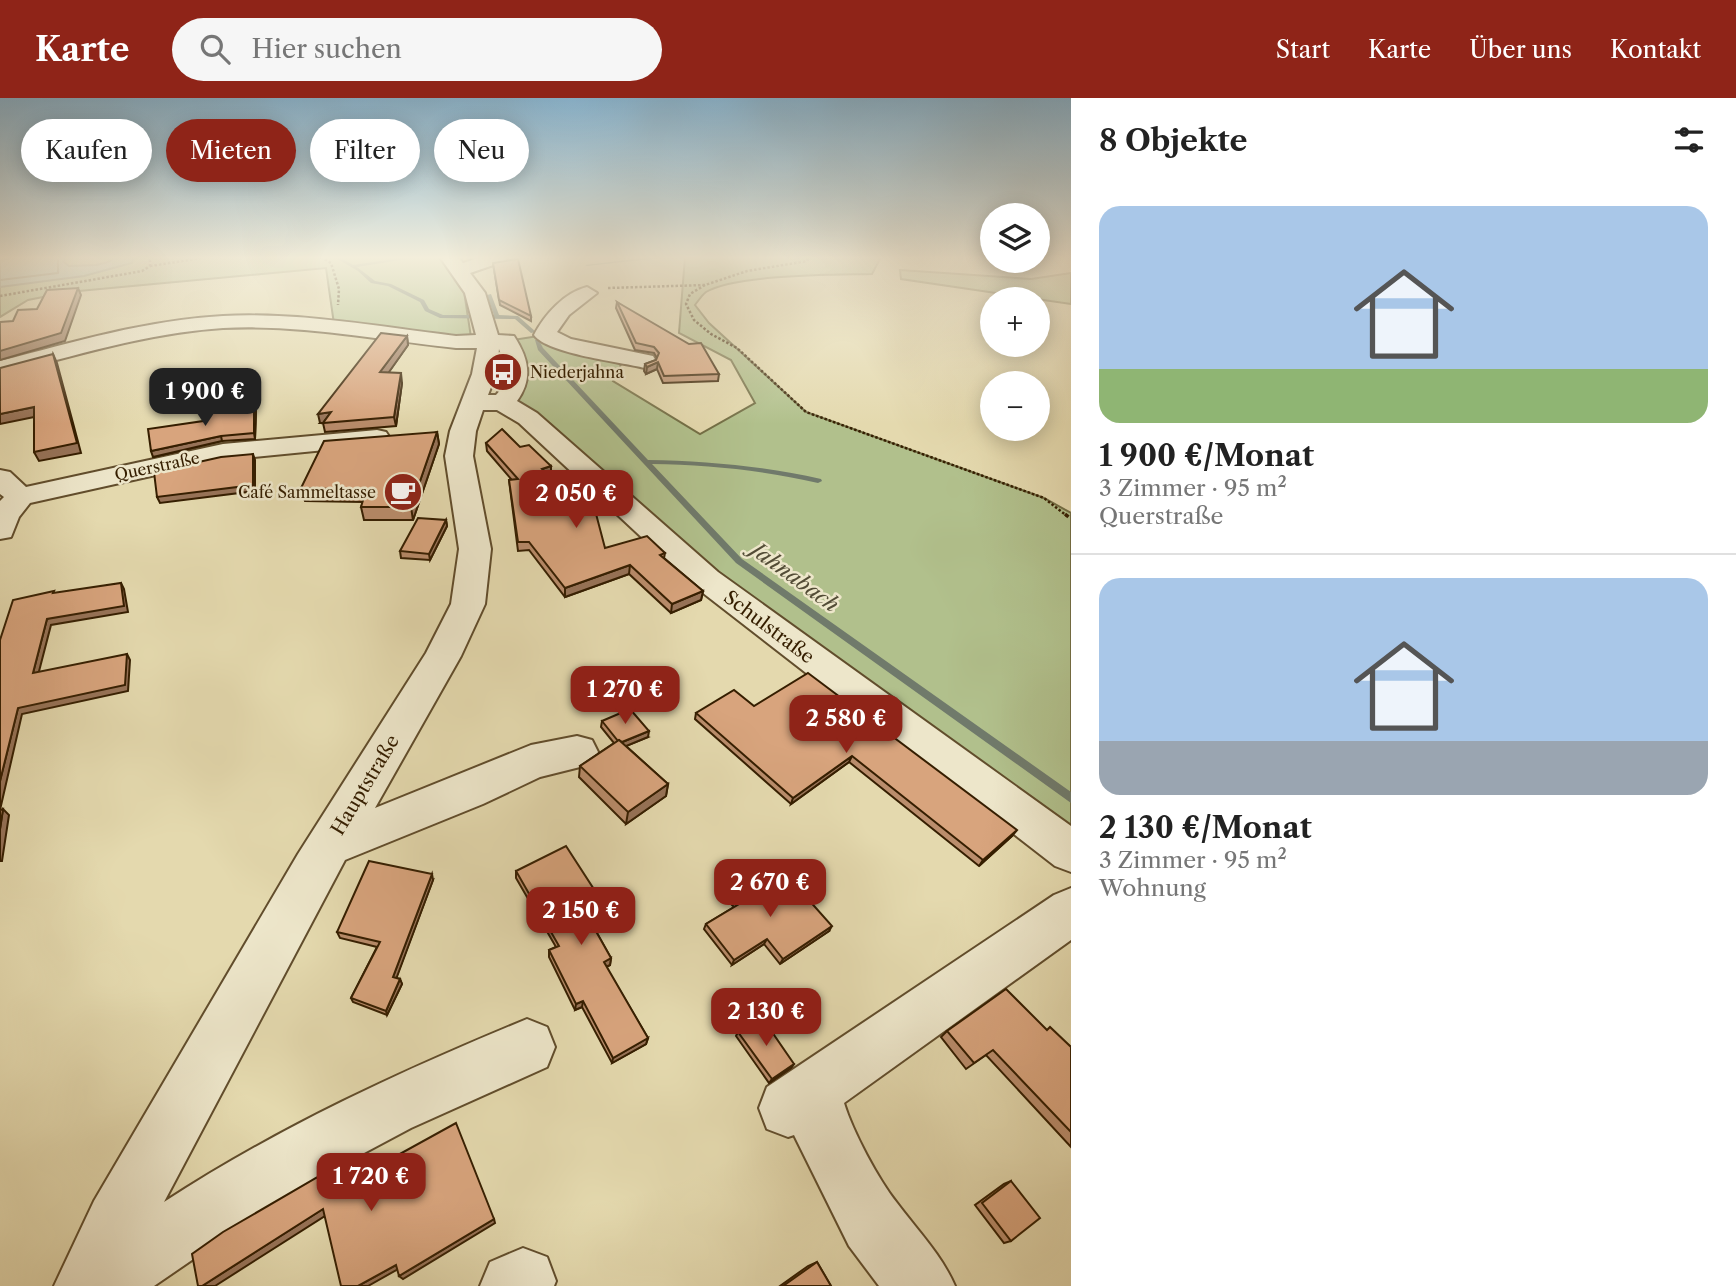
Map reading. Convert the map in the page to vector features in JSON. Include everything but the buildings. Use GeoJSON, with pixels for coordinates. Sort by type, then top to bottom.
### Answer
{"type":"FeatureCollection","features":[{"type":"Feature","properties":{"kind":"street"},"geometry":{"type":"LineString","coordinates":[[469,417],[514,391],[518,364],[491,329],[484,312]]}},
{"type":"Feature","properties":{"kind":"street"},"geometry":{"type":"LineString","coordinates":[[545,335],[551,320],[559,312]]}},
{"type":"Feature","properties":{"kind":"street"},"geometry":{"type":"LineString","coordinates":[[0,368],[140,332],[185,326],[277,322],[456,342],[491,329],[545,335],[565,344],[645,361]]}},
{"type":"Feature","properties":{"kind":"street"},"geometry":{"type":"LineString","coordinates":[[545,335],[583,325]]}},
{"type":"Feature","properties":{"kind":"street","name":"Hauptstraße"},"geometry":{"type":"LineString","coordinates":[[88,1286],[117,1224],[329,846],[443,656],[468,604],[475,549],[459,456],[485,370],[491,329]]}},
{"type":"Feature","properties":{"kind":"street","name":"Schulstraße"},"geometry":{"type":"LineString","coordinates":[[469,417],[528,418],[706,579],[1071,852]]}},
{"type":"Feature","properties":{"kind":"street","name":"Querstraße"},"geometry":{"type":"LineString","coordinates":[[5,508],[159,465],[223,452],[396,437]]}},
{"type":"Feature","properties":{"kind":"street"},"geometry":{"type":"LineString","coordinates":[[159,465],[175,453],[198,442]]}},
{"type":"Feature","properties":{"kind":"street"},"geometry":{"type":"LineString","coordinates":[[329,846],[468,791],[531,762],[577,752]]}},
{"type":"Feature","properties":{"kind":"street"},"geometry":{"type":"LineString","coordinates":[[921,1286],[872,1223],[823,1132],[800,1099],[1071,911]]}},
{"type":"Feature","properties":{"kind":"street"},"geometry":{"type":"LineString","coordinates":[[98,1286],[159,1243],[287,1164],[389,1108],[527,1047]]}},
{"type":"Feature","properties":{"kind":"path"},"geometry":{"type":"LineString","coordinates":[[339,312],[353,330]]}},
{"type":"Feature","properties":{"kind":"path"},"geometry":{"type":"LineString","coordinates":[[690,312],[694,320],[737,348],[806,412],[1044,498],[1071,519]]}},
{"type":"Feature","properties":{"kind":"green space"},"geometry":{"type":"Polygon","coordinates":[[[332,312],[467,312],[471,337],[462,340],[334,324],[332,312]]]}},
{"type":"Feature","properties":{"kind":"green space"},"geometry":{"type":"Polygon","coordinates":[[[681,312],[701,312],[806,412],[1044,498],[1071,513],[1071,852],[502,403],[514,391],[506,341],[545,335],[625,356],[613,381],[700,434],[755,403],[731,360],[679,333],[681,312]]]}},
{"type":"Feature","properties":{"kind":"waterway"},"geometry":{"type":"LineString","coordinates":[[432,312],[442,317],[497,317]]}},
{"type":"Feature","properties":{"kind":"waterway"},"geometry":{"type":"LineString","coordinates":[[495,312],[497,317]]}},
{"type":"Feature","properties":{"kind":"waterway"},"geometry":{"type":"LineString","coordinates":[[497,317],[516,317],[533,332]]}},
{"type":"Feature","properties":{"kind":"waterway","name":"Jahnabach"},"geometry":{"type":"LineString","coordinates":[[537,341],[540,349],[646,462]]}},
{"type":"Feature","properties":{"kind":"waterway"},"geometry":{"type":"LineString","coordinates":[[646,462],[733,466],[818,481]]}},
{"type":"Feature","properties":{"kind":"waterway","name":"Jahnabach"},"geometry":{"type":"LineString","coordinates":[[646,462],[739,561],[1071,798]]}},
{"type":"Feature","properties":{"kind":"place","name":"Niederjahna"},"geometry":{"type":"Point","coordinates":[503,372]}},
{"type":"Feature","properties":{"kind":"place","name":"Café Sammeltasse"},"geometry":{"type":"Point","coordinates":[403,492]}}]}
